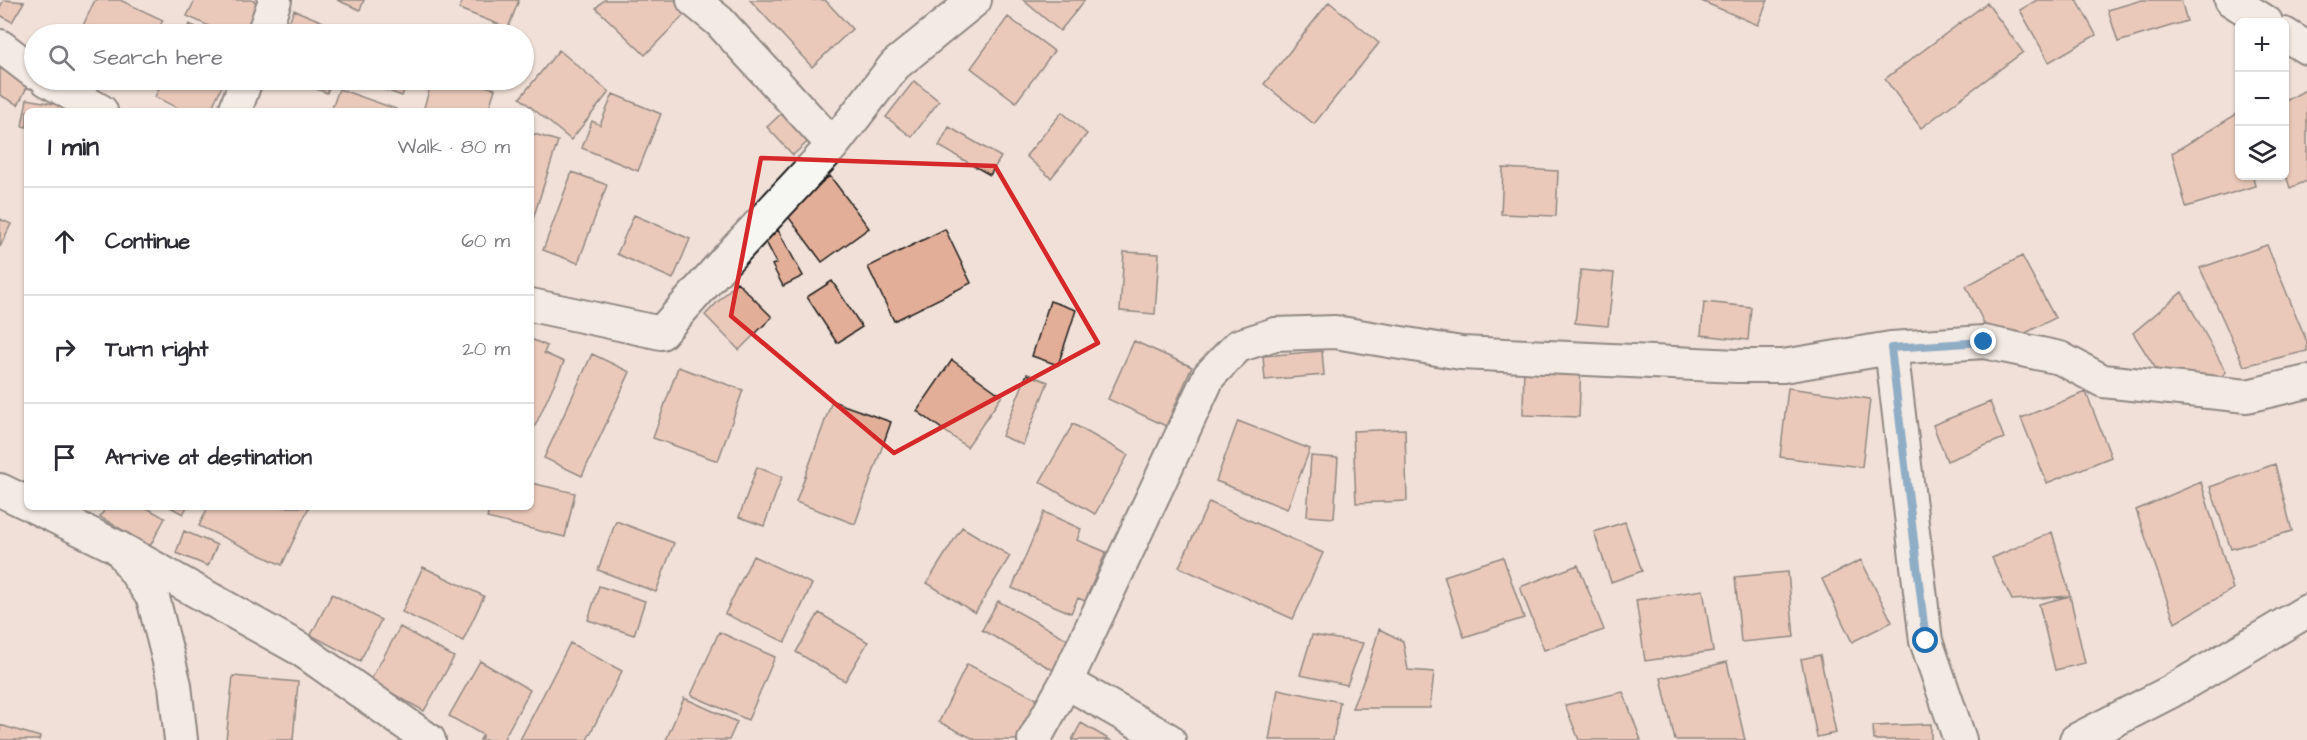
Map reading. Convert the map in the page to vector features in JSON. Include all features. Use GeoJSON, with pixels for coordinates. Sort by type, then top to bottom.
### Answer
{"type":"FeatureCollection","features":[{"type":"Feature","properties":{"kind":"street"},"geometry":{"type":"LineString","coordinates":[[267,24],[275,0]]}},
{"type":"Feature","properties":{"kind":"street"},"geometry":{"type":"LineString","coordinates":[[693,0],[720,21],[833,145]]}},
{"type":"Feature","properties":{"kind":"street"},"geometry":{"type":"LineString","coordinates":[[534,305],[661,333],[833,145],[895,65],[975,0]]}},
{"type":"Feature","properties":{"kind":"street"},"geometry":{"type":"LineString","coordinates":[[2231,0],[2260,18]]}},
{"type":"Feature","properties":{"kind":"street"},"geometry":{"type":"LineString","coordinates":[[2289,37],[2307,48]]}},
{"type":"Feature","properties":{"kind":"street"},"geometry":{"type":"LineString","coordinates":[[0,46],[24,64]]}},
{"type":"Feature","properties":{"kind":"street"},"geometry":{"type":"LineString","coordinates":[[64,90],[96,108]]}},
{"type":"Feature","properties":{"kind":"street"},"geometry":{"type":"LineString","coordinates":[[236,108],[242,90]]}},
{"type":"Feature","properties":{"kind":"street"},"geometry":{"type":"LineString","coordinates":[[1034,740],[1066,682],[1209,376],[1238,345],[1275,334],[1335,332],[1461,353],[1748,366],[1783,366],[1891,348],[1984,342],[2060,358],[2103,381],[2247,396],[2307,382]]}},
{"type":"Feature","properties":{"kind":"street"},"geometry":{"type":"LineString","coordinates":[[1891,348],[1926,641],[1960,740]]}},
{"type":"Feature","properties":{"kind":"street"},"geometry":{"type":"LineString","coordinates":[[0,490],[24,502]]}},
{"type":"Feature","properties":{"kind":"street"},"geometry":{"type":"LineString","coordinates":[[41,510],[119,548],[300,649],[429,740]]}},
{"type":"Feature","properties":{"kind":"street"},"geometry":{"type":"LineString","coordinates":[[119,548],[153,598],[175,685],[182,740]]}},
{"type":"Feature","properties":{"kind":"street"},"geometry":{"type":"LineString","coordinates":[[2076,740],[2170,692],[2307,611]]}},
{"type":"Feature","properties":{"kind":"street"},"geometry":{"type":"LineString","coordinates":[[1066,682],[1168,740]]}},
{"type":"Feature","properties":{"kind":"highlighted area"},"geometry":{"type":"Polygon","coordinates":[[[761,158],[995,166],[1098,343],[894,453],[731,316],[761,158]]]}},
{"type":"Feature","properties":{"kind":"building"},"geometry":{"type":"Polygon","coordinates":[[[4,0],[24,2],[12,22],[0,15],[0,7],[4,0]]]}},
{"type":"Feature","properties":{"kind":"building"},"geometry":{"type":"Polygon","coordinates":[[[95,0],[120,0],[163,20],[161,24],[84,24],[95,0]]]}},
{"type":"Feature","properties":{"kind":"building"},"geometry":{"type":"Polygon","coordinates":[[[195,0],[252,0],[260,4],[250,24],[204,24],[187,16],[195,0]]]}},
{"type":"Feature","properties":{"kind":"building"},"geometry":{"type":"Polygon","coordinates":[[[337,0],[364,0],[360,10],[337,0]]]}},
{"type":"Feature","properties":{"kind":"building"},"geometry":{"type":"Polygon","coordinates":[[[463,0],[519,0],[510,24],[498,24],[459,9],[463,0]]]}},
{"type":"Feature","properties":{"kind":"building"},"geometry":{"type":"Polygon","coordinates":[[[604,0],[679,0],[689,10],[645,55],[596,8],[604,0]]]}},
{"type":"Feature","properties":{"kind":"building"},"geometry":{"type":"Polygon","coordinates":[[[750,0],[825,0],[852,29],[812,67],[750,0]]]}},
{"type":"Feature","properties":{"kind":"building"},"geometry":{"type":"Polygon","coordinates":[[[1023,0],[1085,0],[1060,31],[1023,0]]]}},
{"type":"Feature","properties":{"kind":"building"},"geometry":{"type":"Polygon","coordinates":[[[1699,0],[1768,0],[1758,25],[1699,0]]]}},
{"type":"Feature","properties":{"kind":"building"},"geometry":{"type":"Polygon","coordinates":[[[2037,0],[2077,0],[2096,35],[2049,62],[2020,10],[2037,0]]]}},
{"type":"Feature","properties":{"kind":"building"},"geometry":{"type":"Polygon","coordinates":[[[2142,0],[2181,0],[2187,21],[2118,42],[2108,10],[2142,0]]]}},
{"type":"Feature","properties":{"kind":"building"},"geometry":{"type":"Polygon","coordinates":[[[1329,2],[1379,43],[1314,124],[1264,84],[1329,2]]]}},
{"type":"Feature","properties":{"kind":"building"},"geometry":{"type":"Polygon","coordinates":[[[1987,3],[2023,52],[1921,128],[1885,79],[1987,3]]]}},
{"type":"Feature","properties":{"kind":"building"},"geometry":{"type":"Polygon","coordinates":[[[294,10],[328,24],[288,24],[294,10]]]}},
{"type":"Feature","properties":{"kind":"building"},"geometry":{"type":"Polygon","coordinates":[[[1008,17],[1054,51],[1016,102],[971,68],[1008,17]]]}},
{"type":"Feature","properties":{"kind":"building"},"geometry":{"type":"Polygon","coordinates":[[[559,50],[609,92],[571,140],[520,98],[526,90],[534,90],[534,81],[559,50]]]}},
{"type":"Feature","properties":{"kind":"building"},"geometry":{"type":"Polygon","coordinates":[[[0,68],[24,80],[26,90],[18,105],[0,95],[0,68]]]}},
{"type":"Feature","properties":{"kind":"building"},"geometry":{"type":"Polygon","coordinates":[[[914,81],[939,101],[912,137],[886,117],[914,81]]]}},
{"type":"Feature","properties":{"kind":"building"},"geometry":{"type":"Polygon","coordinates":[[[2307,89],[2307,181],[2290,188],[2287,180],[2289,99],[2307,89]]]}},
{"type":"Feature","properties":{"kind":"building"},"geometry":{"type":"Polygon","coordinates":[[[158,90],[220,90],[211,108],[178,108],[155,97],[158,90]]]}},
{"type":"Feature","properties":{"kind":"building"},"geometry":{"type":"Polygon","coordinates":[[[339,90],[342,90],[393,108],[332,108],[339,90]]]}},
{"type":"Feature","properties":{"kind":"building"},"geometry":{"type":"Polygon","coordinates":[[[386,90],[404,90],[402,96],[386,90]]]}},
{"type":"Feature","properties":{"kind":"building"},"geometry":{"type":"Polygon","coordinates":[[[429,90],[495,90],[489,108],[424,108],[429,90]]]}},
{"type":"Feature","properties":{"kind":"building"},"geometry":{"type":"Polygon","coordinates":[[[613,94],[661,114],[638,171],[582,148],[592,121],[600,125],[613,94]]]}},
{"type":"Feature","properties":{"kind":"building"},"geometry":{"type":"Polygon","coordinates":[[[27,99],[76,108],[25,108],[27,99]]]}},
{"type":"Feature","properties":{"kind":"building"},"geometry":{"type":"Polygon","coordinates":[[[787,108],[814,136],[793,155],[767,127],[787,108]]]}},
{"type":"Feature","properties":{"kind":"building"},"geometry":{"type":"Polygon","coordinates":[[[1062,112],[1087,134],[1051,178],[1026,156],[1062,112]]]}},
{"type":"Feature","properties":{"kind":"building"},"geometry":{"type":"Polygon","coordinates":[[[2235,115],[2235,180],[2254,180],[2255,186],[2186,207],[2172,153],[2235,115]]]}},
{"type":"Feature","properties":{"kind":"building"},"geometry":{"type":"Polygon","coordinates":[[[949,127],[1001,157],[990,175],[939,146],[949,127]]]}},
{"type":"Feature","properties":{"kind":"building"},"geometry":{"type":"Polygon","coordinates":[[[534,134],[558,141],[534,216],[534,134]]]}},
{"type":"Feature","properties":{"kind":"building"},"geometry":{"type":"Polygon","coordinates":[[[1503,168],[1558,171],[1556,216],[1501,214],[1503,168]]]}},
{"type":"Feature","properties":{"kind":"building"},"geometry":{"type":"Polygon","coordinates":[[[572,172],[607,185],[578,263],[543,250],[572,172]]]}},
{"type":"Feature","properties":{"kind":"building"},"geometry":{"type":"Polygon","coordinates":[[[830,176],[869,228],[822,262],[784,211],[830,176]]]}},
{"type":"Feature","properties":{"kind":"building"},"geometry":{"type":"Polygon","coordinates":[[[634,215],[690,239],[673,279],[617,254],[634,215]]]}},
{"type":"Feature","properties":{"kind":"building"},"geometry":{"type":"Polygon","coordinates":[[[0,219],[11,224],[0,247],[0,219]]]}},
{"type":"Feature","properties":{"kind":"building"},"geometry":{"type":"Polygon","coordinates":[[[945,229],[971,283],[894,321],[868,267],[945,229]]]}},
{"type":"Feature","properties":{"kind":"building"},"geometry":{"type":"Polygon","coordinates":[[[778,230],[803,276],[783,286],[772,265],[777,263],[764,238],[778,230]]]}},
{"type":"Feature","properties":{"kind":"building"},"geometry":{"type":"Polygon","coordinates":[[[2267,245],[2307,342],[2307,351],[2244,366],[2200,268],[2267,245]]]}},
{"type":"Feature","properties":{"kind":"building"},"geometry":{"type":"Polygon","coordinates":[[[1124,252],[1159,254],[1155,314],[1120,311],[1124,252]]]}},
{"type":"Feature","properties":{"kind":"building"},"geometry":{"type":"Polygon","coordinates":[[[2022,256],[2055,318],[1996,348],[1966,286],[2022,256]]]}},
{"type":"Feature","properties":{"kind":"building"},"geometry":{"type":"Polygon","coordinates":[[[1581,270],[1614,273],[1608,326],[1575,323],[1581,270]]]}},
{"type":"Feature","properties":{"kind":"building"},"geometry":{"type":"Polygon","coordinates":[[[832,281],[862,327],[837,343],[807,297],[832,281]]]}},
{"type":"Feature","properties":{"kind":"building"},"geometry":{"type":"Polygon","coordinates":[[[737,282],[772,317],[739,350],[705,315],[737,282]]]}},
{"type":"Feature","properties":{"kind":"building"},"geometry":{"type":"Polygon","coordinates":[[[2182,292],[2226,372],[2206,392],[2168,388],[2133,333],[2182,292]]]}},
{"type":"Feature","properties":{"kind":"building"},"geometry":{"type":"Polygon","coordinates":[[[1050,301],[1076,310],[1058,365],[1032,356],[1050,301]]]}},
{"type":"Feature","properties":{"kind":"building"},"geometry":{"type":"Polygon","coordinates":[[[1704,302],[1751,307],[1748,340],[1701,335],[1704,302]]]}},
{"type":"Feature","properties":{"kind":"building"},"geometry":{"type":"Polygon","coordinates":[[[534,340],[547,346],[544,353],[564,362],[534,428],[534,340]]]}},
{"type":"Feature","properties":{"kind":"building"},"geometry":{"type":"Polygon","coordinates":[[[1134,341],[1192,367],[1166,426],[1108,399],[1134,341]]]}},
{"type":"Feature","properties":{"kind":"building"},"geometry":{"type":"Polygon","coordinates":[[[1322,351],[1324,375],[1265,380],[1263,356],[1322,351]]]}},
{"type":"Feature","properties":{"kind":"building"},"geometry":{"type":"Polygon","coordinates":[[[592,354],[630,372],[582,476],[544,458],[592,354]]]}},
{"type":"Feature","properties":{"kind":"building"},"geometry":{"type":"Polygon","coordinates":[[[952,360],[1002,396],[967,447],[917,411],[952,360]]]}},
{"type":"Feature","properties":{"kind":"building"},"geometry":{"type":"Polygon","coordinates":[[[1524,361],[1581,363],[1579,417],[1523,415],[1524,361]]]}},
{"type":"Feature","properties":{"kind":"building"},"geometry":{"type":"Polygon","coordinates":[[[678,367],[743,390],[718,461],[653,438],[678,367]]]}},
{"type":"Feature","properties":{"kind":"building"},"geometry":{"type":"Polygon","coordinates":[[[1027,374],[1048,382],[1023,445],[1002,436],[1027,374]]]}},
{"type":"Feature","properties":{"kind":"building"},"geometry":{"type":"Polygon","coordinates":[[[1788,388],[1870,399],[1862,467],[1780,457],[1788,388]]]}},
{"type":"Feature","properties":{"kind":"building"},"geometry":{"type":"Polygon","coordinates":[[[2086,392],[2111,457],[2047,483],[2021,418],[2086,392]]]}},
{"type":"Feature","properties":{"kind":"building"},"geometry":{"type":"Polygon","coordinates":[[[832,401],[891,422],[855,524],[796,502],[832,401]]]}},
{"type":"Feature","properties":{"kind":"building"},"geometry":{"type":"Polygon","coordinates":[[[1990,402],[2004,438],[1947,461],[1933,425],[1990,402]]]}},
{"type":"Feature","properties":{"kind":"building"},"geometry":{"type":"Polygon","coordinates":[[[1238,421],[1310,449],[1287,509],[1216,481],[1238,421]]]}},
{"type":"Feature","properties":{"kind":"building"},"geometry":{"type":"Polygon","coordinates":[[[1073,424],[1128,455],[1095,514],[1040,482],[1073,424]]]}},
{"type":"Feature","properties":{"kind":"building"},"geometry":{"type":"Polygon","coordinates":[[[1405,429],[1407,501],[1356,503],[1353,431],[1405,429]]]}},
{"type":"Feature","properties":{"kind":"building"},"geometry":{"type":"Polygon","coordinates":[[[1311,456],[1338,458],[1334,518],[1307,516],[1311,456]]]}},
{"type":"Feature","properties":{"kind":"building"},"geometry":{"type":"Polygon","coordinates":[[[2275,464],[2292,531],[2231,549],[2210,487],[2275,464]]]}},
{"type":"Feature","properties":{"kind":"building"},"geometry":{"type":"Polygon","coordinates":[[[757,467],[782,477],[764,526],[739,517],[757,467]]]}},
{"type":"Feature","properties":{"kind":"building"},"geometry":{"type":"Polygon","coordinates":[[[2201,482],[2233,589],[2175,623],[2136,510],[2201,482]]]}},
{"type":"Feature","properties":{"kind":"building"},"geometry":{"type":"Polygon","coordinates":[[[534,484],[575,493],[565,537],[487,518],[489,510],[534,510],[534,484]]]}},
{"type":"Feature","properties":{"kind":"building"},"geometry":{"type":"Polygon","coordinates":[[[1209,502],[1323,553],[1293,619],[1179,567],[1209,502]]]}},
{"type":"Feature","properties":{"kind":"building"},"geometry":{"type":"Polygon","coordinates":[[[104,510],[150,510],[165,518],[150,546],[100,517],[104,510]]]}},
{"type":"Feature","properties":{"kind":"building"},"geometry":{"type":"Polygon","coordinates":[[[207,510],[308,510],[282,565],[199,526],[207,510]]]}},
{"type":"Feature","properties":{"kind":"building"},"geometry":{"type":"Polygon","coordinates":[[[1044,512],[1081,529],[1077,540],[1106,552],[1085,601],[1078,598],[1071,613],[1012,588],[1044,512]]]}},
{"type":"Feature","properties":{"kind":"building"},"geometry":{"type":"Polygon","coordinates":[[[616,521],[674,543],[656,592],[598,570],[616,521]]]}},
{"type":"Feature","properties":{"kind":"building"},"geometry":{"type":"Polygon","coordinates":[[[1625,522],[1642,571],[1611,582],[1594,532],[1625,522]]]}},
{"type":"Feature","properties":{"kind":"building"},"geometry":{"type":"Polygon","coordinates":[[[962,527],[1010,556],[975,613],[927,583],[962,527]]]}},
{"type":"Feature","properties":{"kind":"building"},"geometry":{"type":"Polygon","coordinates":[[[184,531],[217,545],[208,566],[176,553],[184,531]]]}},
{"type":"Feature","properties":{"kind":"building"},"geometry":{"type":"Polygon","coordinates":[[[2052,532],[2070,596],[2012,600],[1992,558],[2052,532]]]}},
{"type":"Feature","properties":{"kind":"building"},"geometry":{"type":"Polygon","coordinates":[[[753,556],[812,584],[785,642],[725,614],[753,556]]]}},
{"type":"Feature","properties":{"kind":"building"},"geometry":{"type":"Polygon","coordinates":[[[1503,557],[1524,618],[1464,637],[1444,576],[1503,557]]]}},
{"type":"Feature","properties":{"kind":"building"},"geometry":{"type":"Polygon","coordinates":[[[1861,560],[1892,622],[1852,642],[1822,579],[1861,560]]]}},
{"type":"Feature","properties":{"kind":"building"},"geometry":{"type":"Polygon","coordinates":[[[1578,565],[1604,630],[1544,650],[1520,587],[1578,565]]]}},
{"type":"Feature","properties":{"kind":"building"},"geometry":{"type":"Polygon","coordinates":[[[423,567],[484,596],[463,641],[402,612],[423,567]]]}},
{"type":"Feature","properties":{"kind":"building"},"geometry":{"type":"Polygon","coordinates":[[[1788,572],[1794,637],[1741,642],[1735,577],[1788,572]]]}},
{"type":"Feature","properties":{"kind":"building"},"geometry":{"type":"Polygon","coordinates":[[[599,586],[645,601],[634,635],[588,620],[599,586]]]}},
{"type":"Feature","properties":{"kind":"building"},"geometry":{"type":"Polygon","coordinates":[[[1703,590],[1713,651],[1645,661],[1636,600],[1703,590]]]}},
{"type":"Feature","properties":{"kind":"building"},"geometry":{"type":"Polygon","coordinates":[[[332,594],[381,620],[360,661],[311,635],[332,594]]]}},
{"type":"Feature","properties":{"kind":"building"},"geometry":{"type":"Polygon","coordinates":[[[2070,596],[2085,663],[2055,670],[2039,604],[2070,596]]]}},
{"type":"Feature","properties":{"kind":"building"},"geometry":{"type":"Polygon","coordinates":[[[998,601],[1069,640],[1053,670],[982,630],[998,601]]]}},
{"type":"Feature","properties":{"kind":"building"},"geometry":{"type":"Polygon","coordinates":[[[819,613],[868,642],[845,681],[796,652],[819,613]]]}},
{"type":"Feature","properties":{"kind":"building"},"geometry":{"type":"Polygon","coordinates":[[[400,627],[454,657],[424,711],[370,681],[400,627]]]}},
{"type":"Feature","properties":{"kind":"building"},"geometry":{"type":"Polygon","coordinates":[[[1379,629],[1403,641],[1408,670],[1434,672],[1430,708],[1352,708],[1367,672],[1379,629]]]}},
{"type":"Feature","properties":{"kind":"building"},"geometry":{"type":"Polygon","coordinates":[[[719,632],[775,657],[748,720],[691,695],[719,632]]]}},
{"type":"Feature","properties":{"kind":"building"},"geometry":{"type":"Polygon","coordinates":[[[1312,635],[1363,643],[1347,685],[1300,675],[1312,635]]]}},
{"type":"Feature","properties":{"kind":"building"},"geometry":{"type":"Polygon","coordinates":[[[570,643],[622,671],[587,740],[520,740],[570,643]]]}},
{"type":"Feature","properties":{"kind":"building"},"geometry":{"type":"Polygon","coordinates":[[[1820,655],[1836,733],[1817,737],[1801,659],[1820,655]]]}},
{"type":"Feature","properties":{"kind":"building"},"geometry":{"type":"Polygon","coordinates":[[[480,661],[530,690],[503,740],[480,740],[483,735],[449,716],[480,661]]]}},
{"type":"Feature","properties":{"kind":"building"},"geometry":{"type":"Polygon","coordinates":[[[1727,662],[1745,740],[1675,740],[1661,678],[1727,662]]]}},
{"type":"Feature","properties":{"kind":"building"},"geometry":{"type":"Polygon","coordinates":[[[967,664],[1041,701],[1022,740],[976,740],[939,722],[967,664]]]}},
{"type":"Feature","properties":{"kind":"building"},"geometry":{"type":"Polygon","coordinates":[[[233,676],[298,682],[293,740],[226,740],[233,676]]]}},
{"type":"Feature","properties":{"kind":"building"},"geometry":{"type":"Polygon","coordinates":[[[1278,689],[1340,702],[1333,740],[1269,740],[1278,689]]]}},
{"type":"Feature","properties":{"kind":"building"},"geometry":{"type":"Polygon","coordinates":[[[1623,692],[1641,740],[1579,740],[1565,705],[1623,692]]]}},
{"type":"Feature","properties":{"kind":"building"},"geometry":{"type":"Polygon","coordinates":[[[684,698],[737,722],[729,740],[666,740],[684,698]]]}},
{"type":"Feature","properties":{"kind":"building"},"geometry":{"type":"Polygon","coordinates":[[[1081,723],[1110,740],[1072,740],[1081,723]]]}},
{"type":"Feature","properties":{"kind":"building"},"geometry":{"type":"Polygon","coordinates":[[[1931,724],[1931,740],[1874,740],[1873,726],[1931,724]]]}},
{"type":"Feature","properties":{"kind":"building"},"geometry":{"type":"Polygon","coordinates":[[[0,725],[40,737],[39,740],[0,740],[0,725]]]}},
{"type":"Feature","properties":{"kind":"route"},"geometry":{"type":"LineString","coordinates":[[1926,641],[1891,348],[1984,342]]}}]}
